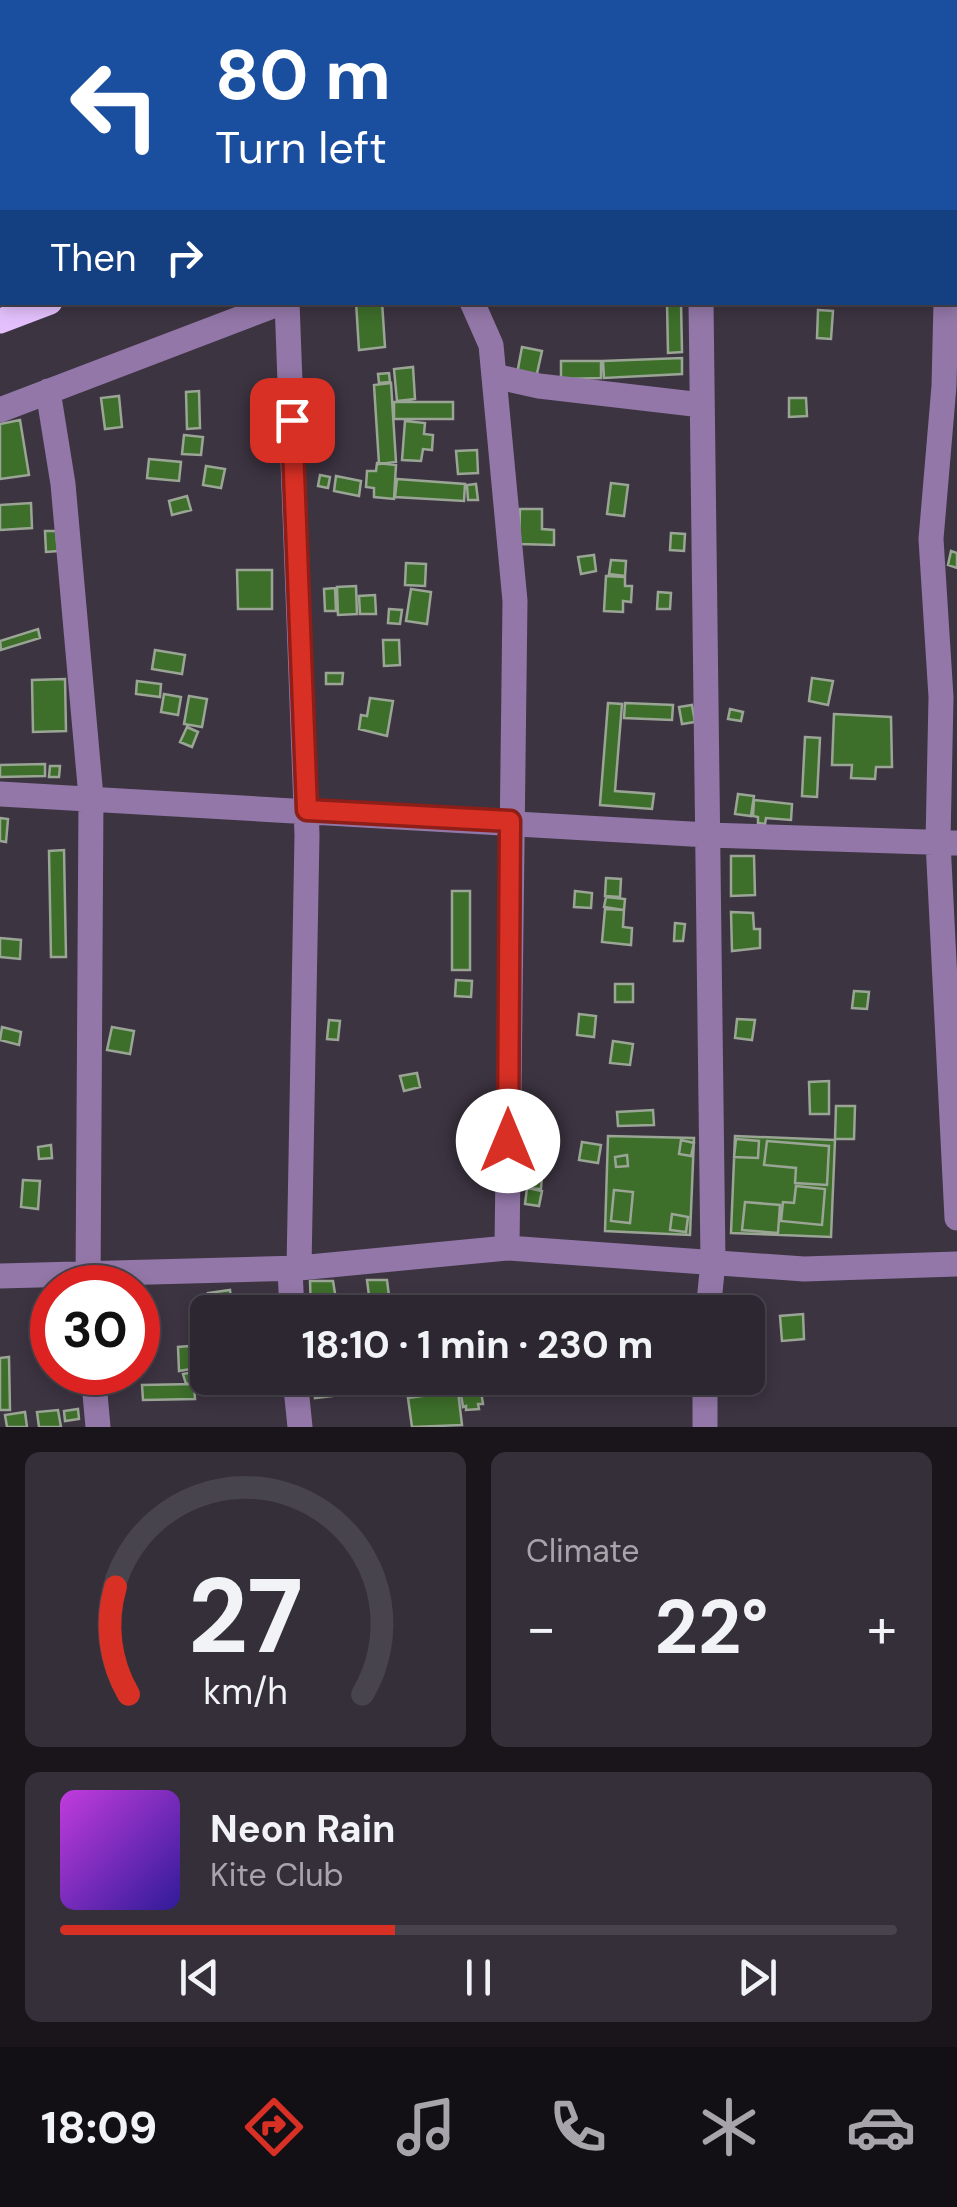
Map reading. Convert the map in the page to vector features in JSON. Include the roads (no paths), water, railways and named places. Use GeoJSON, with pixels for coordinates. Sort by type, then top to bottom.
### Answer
{"type":"FeatureCollection","features":[{"type":"Feature","properties":{"kind":"main road"},"geometry":{"type":"LineString","coordinates":[[0,321],[42,305]]}},
{"type":"Feature","properties":{"kind":"street"},"geometry":{"type":"LineString","coordinates":[[0,410],[277,305]]}},
{"type":"Feature","properties":{"kind":"street"},"geometry":{"type":"LineString","coordinates":[[285,305],[307,810],[293,1295]]}},
{"type":"Feature","properties":{"kind":"street"},"geometry":{"type":"LineString","coordinates":[[473,305],[491,344],[515,601],[506,1248]]}},
{"type":"Feature","properties":{"kind":"street"},"geometry":{"type":"LineString","coordinates":[[701,305],[714,1262],[710,1295]]}},
{"type":"Feature","properties":{"kind":"street"},"geometry":{"type":"LineString","coordinates":[[946,305],[951,386],[931,539],[948,843],[957,1218]]}},
{"type":"Feature","properties":{"kind":"street"},"geometry":{"type":"LineString","coordinates":[[494,376],[539,386],[702,405]]}},
{"type":"Feature","properties":{"kind":"street"},"geometry":{"type":"LineString","coordinates":[[48,391],[62,484],[90,798],[88,1265]]}},
{"type":"Feature","properties":{"kind":"street"},"geometry":{"type":"LineString","coordinates":[[0,794],[708,834],[948,843]]}},
{"type":"Feature","properties":{"kind":"street"},"geometry":{"type":"LineString","coordinates":[[160,1277],[506,1248],[804,1268],[957,1264]]}},
{"type":"Feature","properties":{"kind":"street"},"geometry":{"type":"LineString","coordinates":[[0,1276],[30,1278]]}},
{"type":"Feature","properties":{"kind":"street"},"geometry":{"type":"LineString","coordinates":[[95,1395],[98,1427]]}},
{"type":"Feature","properties":{"kind":"street"},"geometry":{"type":"LineString","coordinates":[[297,1395],[300,1427]]}},
{"type":"Feature","properties":{"kind":"street"},"geometry":{"type":"LineString","coordinates":[[704,1427],[705,1395]]}}]}
